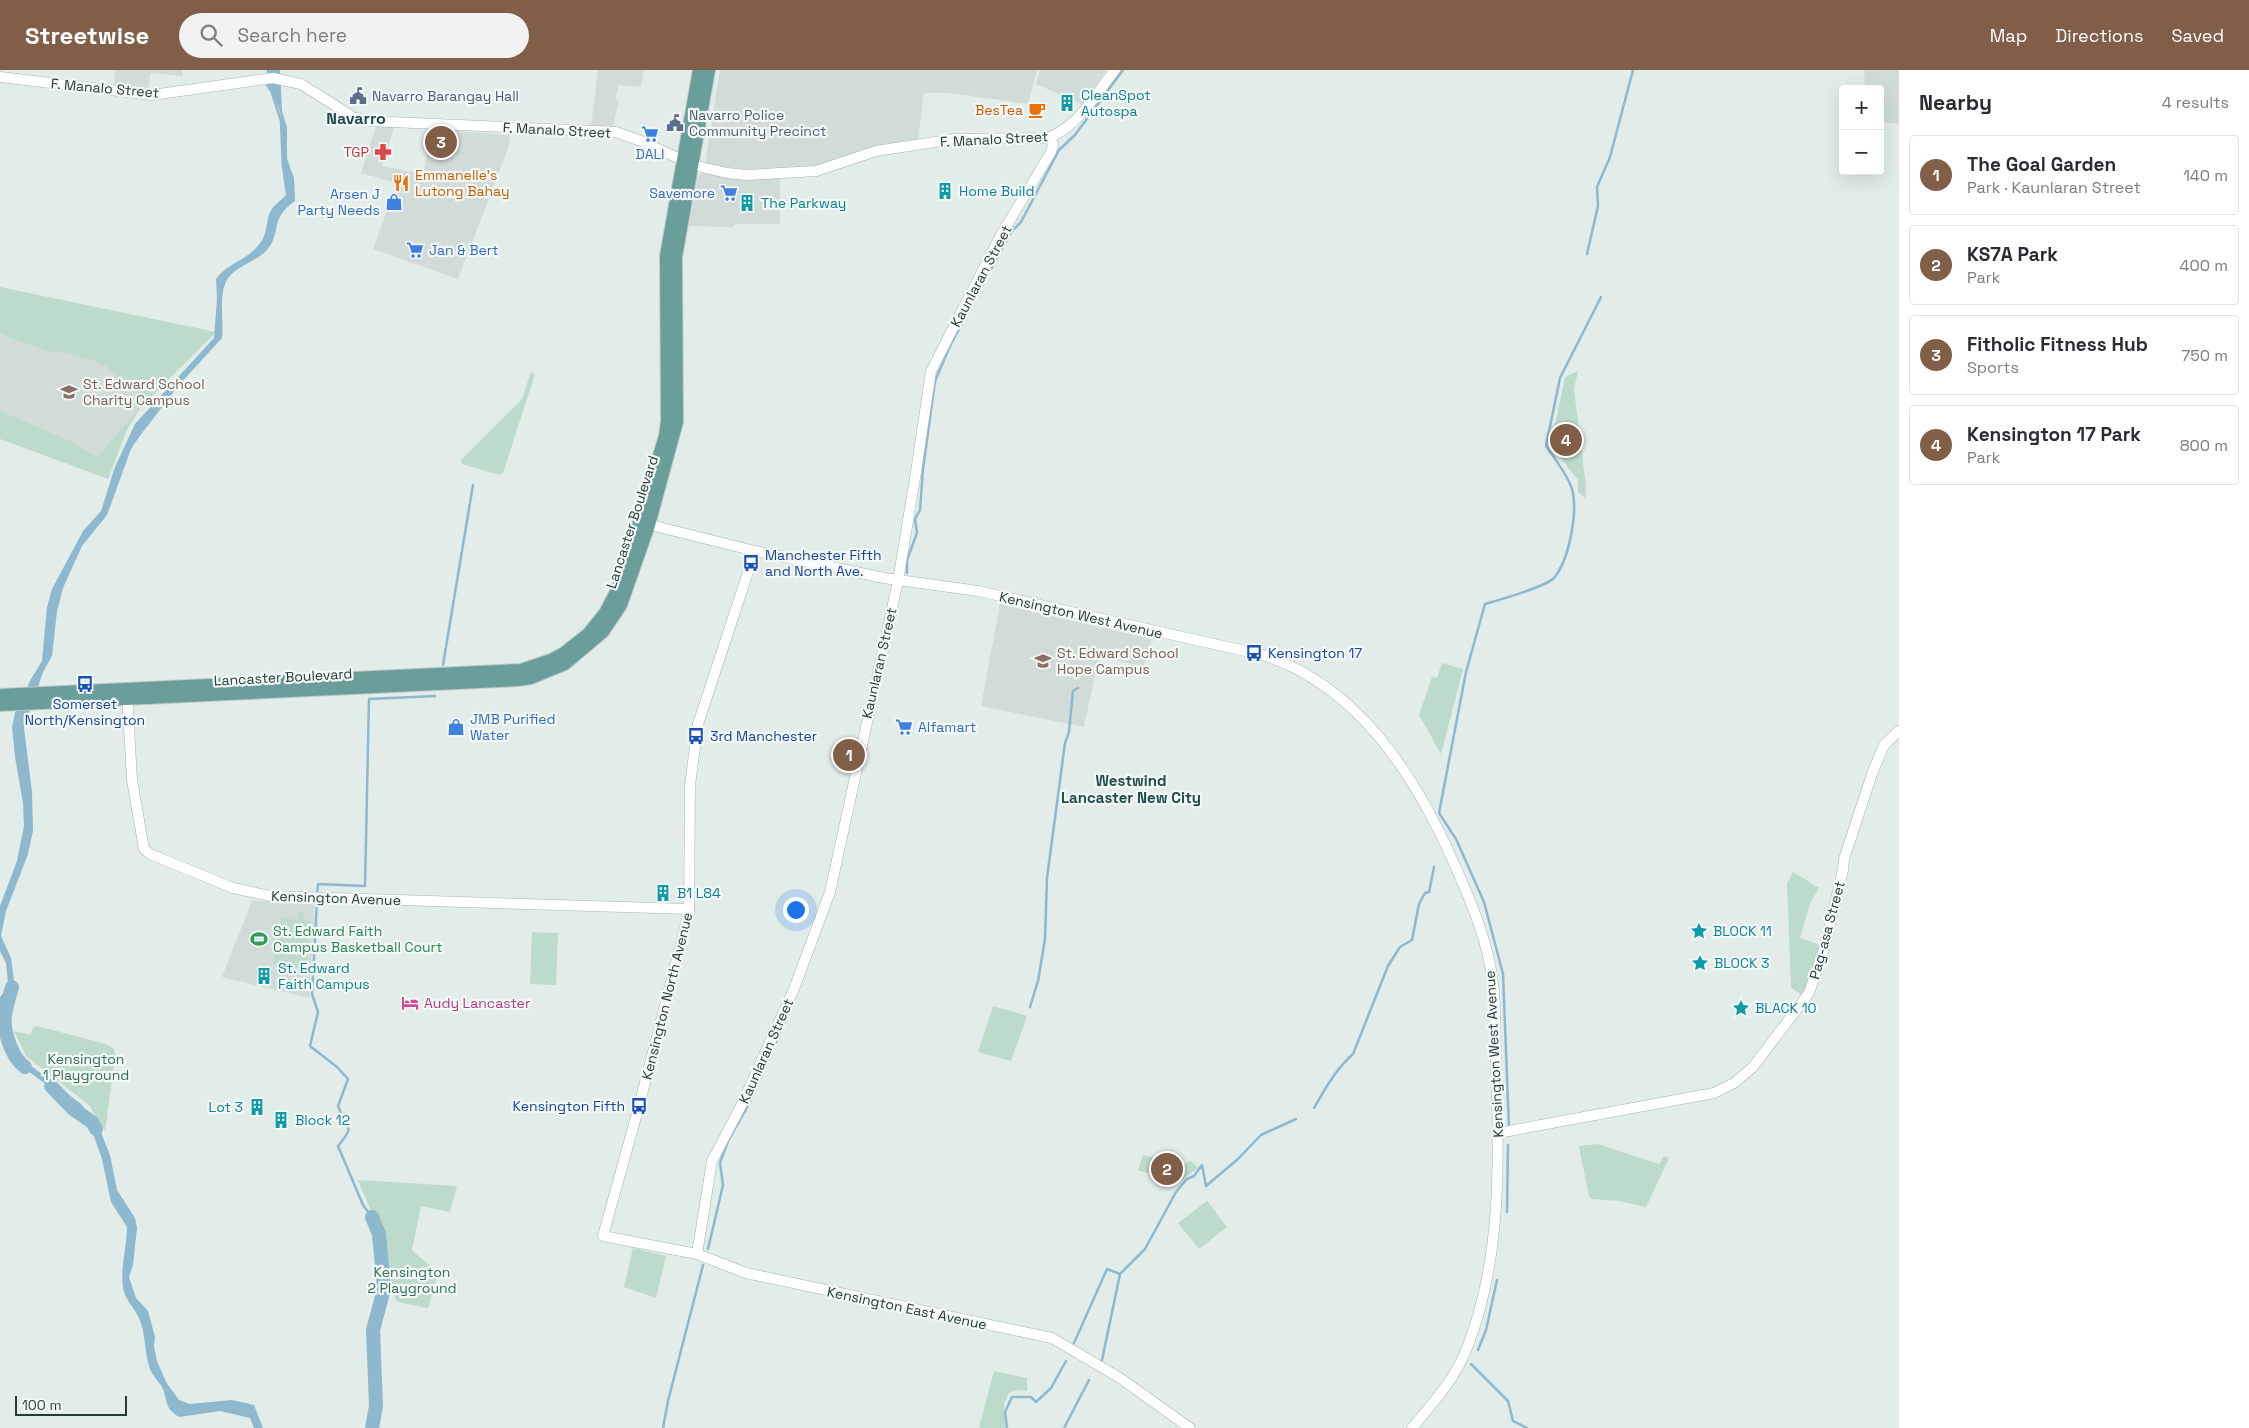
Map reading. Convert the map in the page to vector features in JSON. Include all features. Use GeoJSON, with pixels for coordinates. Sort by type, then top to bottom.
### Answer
{"type":"FeatureCollection","features":[{"type":"Feature","properties":{"kind":"main road","name":"Lancaster Boulevard"},"geometry":{"type":"LineString","coordinates":[[688,163],[699,70]]}},
{"type":"Feature","properties":{"kind":"main road","name":"Lancaster Boulevard"},"geometry":{"type":"LineString","coordinates":[[0,705],[19,699],[36,698],[440,684],[531,678],[565,664],[603,632],[621,605],[644,524],[667,421],[666,256],[709,70]]}},
{"type":"Feature","properties":{"kind":"main road","name":"Lancaster Boulevard"},"geometry":{"type":"LineString","coordinates":[[0,695],[19,699]]}},
{"type":"Feature","properties":{"kind":"street","name":"F. Manalo Street"},"geometry":{"type":"LineString","coordinates":[[0,77],[152,95],[262,78],[283,80],[301,84],[353,117],[369,121],[616,132],[641,140],[688,163],[728,173],[747,175],[806,172],[828,168],[876,151],[955,139],[1036,139],[1050,137],[1070,126],[1115,70]]}},
{"type":"Feature","properties":{"kind":"street","name":"Kaunlaran Street"},"geometry":{"type":"LineString","coordinates":[[702,1256],[712,1161],[742,1104],[794,989],[830,892],[898,581],[914,490],[930,371],[1001,235],[1051,152],[1053,145],[1050,137]]}},
{"type":"Feature","properties":{"kind":"street","name":"Kensington West Avenue"},"geometry":{"type":"LineString","coordinates":[[644,524],[755,551],[898,581],[978,591],[1263,655],[1282,661],[1302,672],[1348,706],[1375,731],[1412,780],[1442,838],[1478,923],[1493,983],[1498,1133],[1495,1220],[1487,1276],[1477,1321],[1467,1350],[1447,1386],[1412,1428]]}},
{"type":"Feature","properties":{"kind":"street","name":"Kensington North Avenue"},"geometry":{"type":"LineString","coordinates":[[603,1236],[652,1058],[689,909],[690,785],[698,724],[755,551]]}},
{"type":"Feature","properties":{"kind":"street","name":"Kensington Avenue"},"geometry":{"type":"LineString","coordinates":[[127,694],[132,780],[144,849],[150,854],[233,888],[270,896],[689,909]]}},
{"type":"Feature","properties":{"kind":"street","name":"Pag-asa Street"},"geometry":{"type":"LineString","coordinates":[[1498,1133],[1714,1094],[1734,1083],[1753,1067],[1812,986],[1824,949],[1844,859],[1872,774],[1884,745],[1899,731]]}},
{"type":"Feature","properties":{"kind":"street","name":"Kensington East Avenue"},"geometry":{"type":"LineString","coordinates":[[603,1236],[702,1256],[746,1273],[1052,1338],[1120,1378],[1190,1428]]}},
{"type":"Feature","properties":{"kind":"shaded area"},"geometry":{"type":"Polygon","coordinates":[[[115,70],[182,70],[183,76],[150,73],[149,90],[114,85],[115,70]]]}},
{"type":"Feature","properties":{"kind":"shaded area"},"geometry":{"type":"Polygon","coordinates":[[[598,70],[644,70],[641,87],[619,85],[615,100],[619,101],[613,127],[591,127],[598,70]]]}},
{"type":"Feature","properties":{"kind":"shaded area"},"geometry":{"type":"Polygon","coordinates":[[[720,70],[1037,70],[1028,104],[949,93],[924,93],[918,139],[872,147],[820,165],[765,170],[716,167],[705,164],[720,70]]]}},
{"type":"Feature","properties":{"kind":"shaded area"},"geometry":{"type":"Polygon","coordinates":[[[1040,70],[1106,70],[1083,105],[1036,84],[1040,70]]]}},
{"type":"Feature","properties":{"kind":"shaded area"},"geometry":{"type":"Polygon","coordinates":[[[1864,70],[1899,70],[1899,124],[1884,122],[1884,85],[1865,85],[1864,70]]]}},
{"type":"Feature","properties":{"kind":"shaded area"},"geometry":{"type":"Polygon","coordinates":[[[376,126],[394,127],[382,166],[423,174],[432,129],[510,135],[509,146],[458,279],[373,249],[397,183],[361,173],[376,126]]]}},
{"type":"Feature","properties":{"kind":"shaded area","name":"The Parkway"},"geometry":{"type":"Polygon","coordinates":[[[703,173],[730,177],[780,178],[780,224],[736,224],[732,227],[689,226],[698,176],[703,173]]]}},
{"type":"Feature","properties":{"kind":"shaded area","name":"St. Edward School Charity Campus"},"geometry":{"type":"Polygon","coordinates":[[[0,334],[55,354],[59,351],[107,367],[127,389],[149,396],[98,458],[66,439],[0,411],[0,334]]]}},
{"type":"Feature","properties":{"kind":"shaded area","name":"St. Edward School Hope Campus"},"geometry":{"type":"Polygon","coordinates":[[[1000,604],[1152,639],[1143,667],[1099,656],[1084,727],[981,706],[1000,604]]]}},
{"type":"Feature","properties":{"kind":"shaded area"},"geometry":{"type":"Polygon","coordinates":[[[252,901],[315,902],[309,998],[222,977],[252,901]]]}},
{"type":"Feature","properties":{"kind":"green space"},"geometry":{"type":"Polygon","coordinates":[[[0,287],[216,332],[141,407],[127,430],[108,479],[0,439],[0,411],[66,439],[98,457],[149,396],[127,389],[107,367],[59,351],[55,354],[0,334],[0,287]]]}},
{"type":"Feature","properties":{"kind":"green space"},"geometry":{"type":"Polygon","coordinates":[[[1578,371],[1574,389],[1586,487],[1585,498],[1578,492],[1578,480],[1551,445],[1565,377],[1578,371]]]}},
{"type":"Feature","properties":{"kind":"green space"},"geometry":{"type":"Polygon","coordinates":[[[531,372],[535,374],[503,473],[499,475],[462,464],[461,460],[522,399],[531,372]]]}},
{"type":"Feature","properties":{"kind":"green space"},"geometry":{"type":"Polygon","coordinates":[[[1442,663],[1463,669],[1441,754],[1419,715],[1432,677],[1437,678],[1442,663]]]}},
{"type":"Feature","properties":{"kind":"green space"},"geometry":{"type":"Polygon","coordinates":[[[1793,872],[1819,888],[1811,901],[1800,938],[1821,945],[1809,984],[1801,995],[1791,987],[1787,883],[1793,872]]]}},
{"type":"Feature","properties":{"kind":"green space"},"geometry":{"type":"Polygon","coordinates":[[[299,912],[303,913],[303,920],[311,921],[307,969],[273,964],[281,918],[298,920],[299,912]]]}},
{"type":"Feature","properties":{"kind":"green space"},"geometry":{"type":"Polygon","coordinates":[[[532,932],[558,933],[556,985],[530,984],[532,932]]]}},
{"type":"Feature","properties":{"kind":"green space"},"geometry":{"type":"Polygon","coordinates":[[[993,1006],[1027,1016],[1011,1061],[978,1052],[993,1006]]]}},
{"type":"Feature","properties":{"kind":"green space","name":"Kensington 1 Playground"},"geometry":{"type":"Polygon","coordinates":[[[37,1026],[106,1044],[114,1049],[115,1057],[105,1131],[89,1105],[26,1056],[14,1031],[31,1035],[33,1027],[37,1026]]]}},
{"type":"Feature","properties":{"kind":"green space"},"geometry":{"type":"Polygon","coordinates":[[[1598,1144],[1659,1164],[1664,1156],[1669,1158],[1646,1207],[1619,1201],[1592,1199],[1589,1196],[1579,1146],[1598,1144]]]}},
{"type":"Feature","properties":{"kind":"green space"},"geometry":{"type":"Polygon","coordinates":[[[1143,1155],[1184,1166],[1190,1160],[1198,1168],[1178,1183],[1138,1170],[1143,1155]]]}},
{"type":"Feature","properties":{"kind":"green space","name":"Kensington 2 Playground"},"geometry":{"type":"Polygon","coordinates":[[[358,1180],[457,1186],[450,1212],[421,1206],[412,1250],[438,1273],[428,1308],[397,1302],[388,1283],[385,1230],[371,1211],[358,1180]]]}},
{"type":"Feature","properties":{"kind":"green space"},"geometry":{"type":"Polygon","coordinates":[[[1207,1201],[1227,1227],[1199,1249],[1178,1223],[1207,1201]]]}},
{"type":"Feature","properties":{"kind":"green space"},"geometry":{"type":"Polygon","coordinates":[[[633,1248],[666,1256],[656,1298],[624,1287],[633,1248]]]}},
{"type":"Feature","properties":{"kind":"green space"},"geometry":{"type":"Polygon","coordinates":[[[994,1371],[1027,1378],[1027,1391],[1016,1390],[1009,1393],[1004,1404],[1005,1428],[979,1428],[994,1371]]]}},
{"type":"Feature","properties":{"kind":"water"},"geometry":{"type":"Polygon","coordinates":[[[267,70],[280,70],[282,111],[287,127],[287,159],[294,178],[295,201],[282,214],[267,250],[232,273],[228,278],[222,297],[222,338],[179,385],[131,449],[107,515],[82,546],[63,588],[57,611],[52,656],[43,672],[24,728],[32,792],[33,831],[28,854],[6,911],[1,936],[11,958],[15,989],[1,1015],[1,1025],[13,1052],[81,1104],[98,1125],[110,1155],[117,1190],[135,1218],[137,1228],[133,1265],[129,1277],[136,1298],[148,1311],[155,1337],[154,1346],[157,1361],[166,1382],[179,1400],[190,1404],[232,1400],[254,1405],[263,1428],[254,1428],[250,1418],[220,1411],[179,1417],[170,1409],[163,1389],[150,1370],[141,1324],[123,1288],[122,1272],[127,1227],[111,1202],[102,1159],[91,1128],[73,1105],[10,1057],[0,1036],[0,997],[6,990],[8,983],[6,963],[0,951],[0,906],[17,861],[24,826],[23,803],[12,727],[15,713],[42,661],[47,607],[52,589],[83,531],[101,511],[115,467],[135,424],[214,338],[217,299],[216,279],[260,243],[272,209],[286,195],[282,164],[282,122],[273,95],[266,86],[267,70]]]}},
{"type":"Feature","properties":{"kind":"waterway"},"geometry":{"type":"LineString","coordinates":[[907,573],[907,560],[917,533],[915,519],[920,510],[923,469],[935,381],[950,346],[1011,232],[1021,222],[1059,150],[1075,135],[1123,70]]}},
{"type":"Feature","properties":{"kind":"waterway"},"geometry":{"type":"LineString","coordinates":[[1587,254],[1598,206],[1597,187],[1610,157],[1633,70]]}},
{"type":"Feature","properties":{"kind":"waterway"},"geometry":{"type":"LineString","coordinates":[[272,93],[281,121],[283,168]]}},
{"type":"Feature","properties":{"kind":"waterway"},"geometry":{"type":"LineString","coordinates":[[1509,1128],[1503,974],[1484,902],[1456,839],[1439,813],[1466,672],[1485,604],[1549,582],[1559,570],[1568,549],[1574,513],[1572,488],[1558,462],[1546,446],[1560,378],[1601,297]]}},
{"type":"Feature","properties":{"kind":"waterway"},"geometry":{"type":"LineString","coordinates":[[443,665],[473,485]]}},
{"type":"Feature","properties":{"kind":"waterway"},"geometry":{"type":"LineString","coordinates":[[1030,1007],[1038,981],[1045,939],[1047,878],[1065,743],[1069,732],[1073,691],[1078,688]]}},
{"type":"Feature","properties":{"kind":"waterway"},"geometry":{"type":"LineString","coordinates":[[317,895],[318,884],[365,886],[369,699],[435,696]]}},
{"type":"Feature","properties":{"kind":"waterway"},"geometry":{"type":"LineString","coordinates":[[1314,1108],[1336,1073],[1353,1054],[1388,966],[1400,947],[1412,940],[1419,904],[1425,893],[1429,892],[1434,867]]}},
{"type":"Feature","properties":{"kind":"waterway"},"geometry":{"type":"LineString","coordinates":[[317,901],[312,994],[318,1012],[310,1046],[337,1067],[348,1079],[338,1106],[348,1126],[348,1130],[338,1146],[363,1205],[372,1217]]}},
{"type":"Feature","properties":{"kind":"waterway"},"geometry":{"type":"LineString","coordinates":[[12,987],[5,1017],[6,1031],[14,1054],[25,1067]]}},
{"type":"Feature","properties":{"kind":"waterway"},"geometry":{"type":"LineString","coordinates":[[708,1249],[723,1185],[720,1163],[728,1141],[750,1102],[787,1017]]}},
{"type":"Feature","properties":{"kind":"waterway"},"geometry":{"type":"LineString","coordinates":[[51,1086],[73,1109],[92,1122],[96,1129]]}},
{"type":"Feature","properties":{"kind":"waterway"},"geometry":{"type":"LineString","coordinates":[[1074,1343],[1107,1269],[1120,1274],[1145,1249],[1176,1192],[1187,1179],[1194,1176],[1202,1165],[1206,1186],[1238,1159],[1261,1135],[1296,1119]]}},
{"type":"Feature","properties":{"kind":"waterway"},"geometry":{"type":"LineString","coordinates":[[1507,1212],[1508,1145]]}},
{"type":"Feature","properties":{"kind":"waterway"},"geometry":{"type":"LineString","coordinates":[[372,1217],[379,1234],[384,1289],[373,1330],[376,1406],[372,1428]]}},
{"type":"Feature","properties":{"kind":"waterway"},"geometry":{"type":"LineString","coordinates":[[663,1428],[668,1401],[703,1265]]}},
{"type":"Feature","properties":{"kind":"waterway"},"geometry":{"type":"LineString","coordinates":[[1102,1360],[1120,1274]]}},
{"type":"Feature","properties":{"kind":"waterway"},"geometry":{"type":"LineString","coordinates":[[1478,1350],[1486,1330],[1497,1280]]}},
{"type":"Feature","properties":{"kind":"waterway"},"geometry":{"type":"LineString","coordinates":[[1007,1428],[1005,1412],[1012,1397],[1031,1397],[1036,1402],[1051,1388],[1066,1361]]}},
{"type":"Feature","properties":{"kind":"waterway"},"geometry":{"type":"LineString","coordinates":[[1471,1364],[1508,1401],[1513,1421],[1527,1428]]}},
{"type":"Feature","properties":{"kind":"waterway"},"geometry":{"type":"LineString","coordinates":[[1064,1428],[1089,1380]]}},
{"type":"Feature","properties":{"kind":"place","name":"Navarro Barangay Hall"},"geometry":{"type":"Point","coordinates":[358,96]}},
{"type":"Feature","properties":{"kind":"place","name":"CleanSpot Autospa"},"geometry":{"type":"Point","coordinates":[1067,103]}},
{"type":"Feature","properties":{"kind":"place","name":"BesTea"},"geometry":{"type":"Point","coordinates":[1037,110]}},
{"type":"Feature","properties":{"kind":"place","name":"Navarro Police Community Precinct"},"geometry":{"type":"Point","coordinates":[675,123]}},
{"type":"Feature","properties":{"kind":"place","name":"DALI"},"geometry":{"type":"Point","coordinates":[650,134]}},
{"type":"Feature","properties":{"kind":"place","name":"Fitholic Fitness Hub"},"geometry":{"type":"Point","coordinates":[441,142]}},
{"type":"Feature","properties":{"kind":"place","name":"TGP"},"geometry":{"type":"Point","coordinates":[383,152]}},
{"type":"Feature","properties":{"kind":"place","name":"Emmanelle's Lutong Bahay"},"geometry":{"type":"Point","coordinates":[401,183]}},
{"type":"Feature","properties":{"kind":"place","name":"Home Build"},"geometry":{"type":"Point","coordinates":[945,191]}},
{"type":"Feature","properties":{"kind":"place","name":"Savemore"},"geometry":{"type":"Point","coordinates":[729,193]}},
{"type":"Feature","properties":{"kind":"place","name":"Arsen J Party Needs"},"geometry":{"type":"Point","coordinates":[394,202]}},
{"type":"Feature","properties":{"kind":"place","name":"The Parkway"},"geometry":{"type":"Point","coordinates":[747,203]}},
{"type":"Feature","properties":{"kind":"place","name":"Jan & Bert"},"geometry":{"type":"Point","coordinates":[415,250]}},
{"type":"Feature","properties":{"kind":"place","name":"St. Edward School Charity Campus"},"geometry":{"type":"Point","coordinates":[69,392]}},
{"type":"Feature","properties":{"kind":"place","name":"Kensington 17 Park"},"geometry":{"type":"Point","coordinates":[1566,440]}},
{"type":"Feature","properties":{"kind":"place","name":"Manchester Fifth and North Ave."},"geometry":{"type":"Point","coordinates":[751,563]}},
{"type":"Feature","properties":{"kind":"place","name":"Kensington 17"},"geometry":{"type":"Point","coordinates":[1254,653]}},
{"type":"Feature","properties":{"kind":"place","name":"St. Edward School Hope Campus"},"geometry":{"type":"Point","coordinates":[1043,661]}},
{"type":"Feature","properties":{"kind":"place","name":"Somerset North/Kensington"},"geometry":{"type":"Point","coordinates":[85,684]}},
{"type":"Feature","properties":{"kind":"place","name":"JMB Purified Water"},"geometry":{"type":"Point","coordinates":[456,727]}},
{"type":"Feature","properties":{"kind":"place","name":"Alfamart"},"geometry":{"type":"Point","coordinates":[904,727]}},
{"type":"Feature","properties":{"kind":"place","name":"3rd Manchester"},"geometry":{"type":"Point","coordinates":[696,736]}},
{"type":"Feature","properties":{"kind":"place","name":"The Goal Garden"},"geometry":{"type":"Point","coordinates":[849,755]}},
{"type":"Feature","properties":{"kind":"place","name":"B1 L84"},"geometry":{"type":"Point","coordinates":[663,893]}},
{"type":"Feature","properties":{"kind":"place","name":"BLOCK 11"},"geometry":{"type":"Point","coordinates":[1699,931]}},
{"type":"Feature","properties":{"kind":"place","name":"St. Edward Faith Campus Basketball Court"},"geometry":{"type":"Point","coordinates":[259,939]}},
{"type":"Feature","properties":{"kind":"place","name":"BLOCK 3"},"geometry":{"type":"Point","coordinates":[1700,963]}},
{"type":"Feature","properties":{"kind":"place","name":"St. Edward Faith Campus"},"geometry":{"type":"Point","coordinates":[264,976]}},
{"type":"Feature","properties":{"kind":"place","name":"Audy Lancaster"},"geometry":{"type":"Point","coordinates":[410,1003]}},
{"type":"Feature","properties":{"kind":"place","name":"BLACK 10"},"geometry":{"type":"Point","coordinates":[1741,1008]}},
{"type":"Feature","properties":{"kind":"place","name":"Kensington Fifth"},"geometry":{"type":"Point","coordinates":[639,1106]}},
{"type":"Feature","properties":{"kind":"place","name":"Lot 3"},"geometry":{"type":"Point","coordinates":[257,1107]}},
{"type":"Feature","properties":{"kind":"place","name":"Block 12"},"geometry":{"type":"Point","coordinates":[281,1120]}},
{"type":"Feature","properties":{"kind":"place","name":"KS7A Park"},"geometry":{"type":"Point","coordinates":[1167,1169]}},
{"type":"Feature","properties":{"kind":"district","name":"Navarro"},"geometry":{"type":"Point","coordinates":[356,118]}},
{"type":"Feature","properties":{"kind":"district","name":"Westwind Lancaster New City"},"geometry":{"type":"Point","coordinates":[1131,788]}}]}
